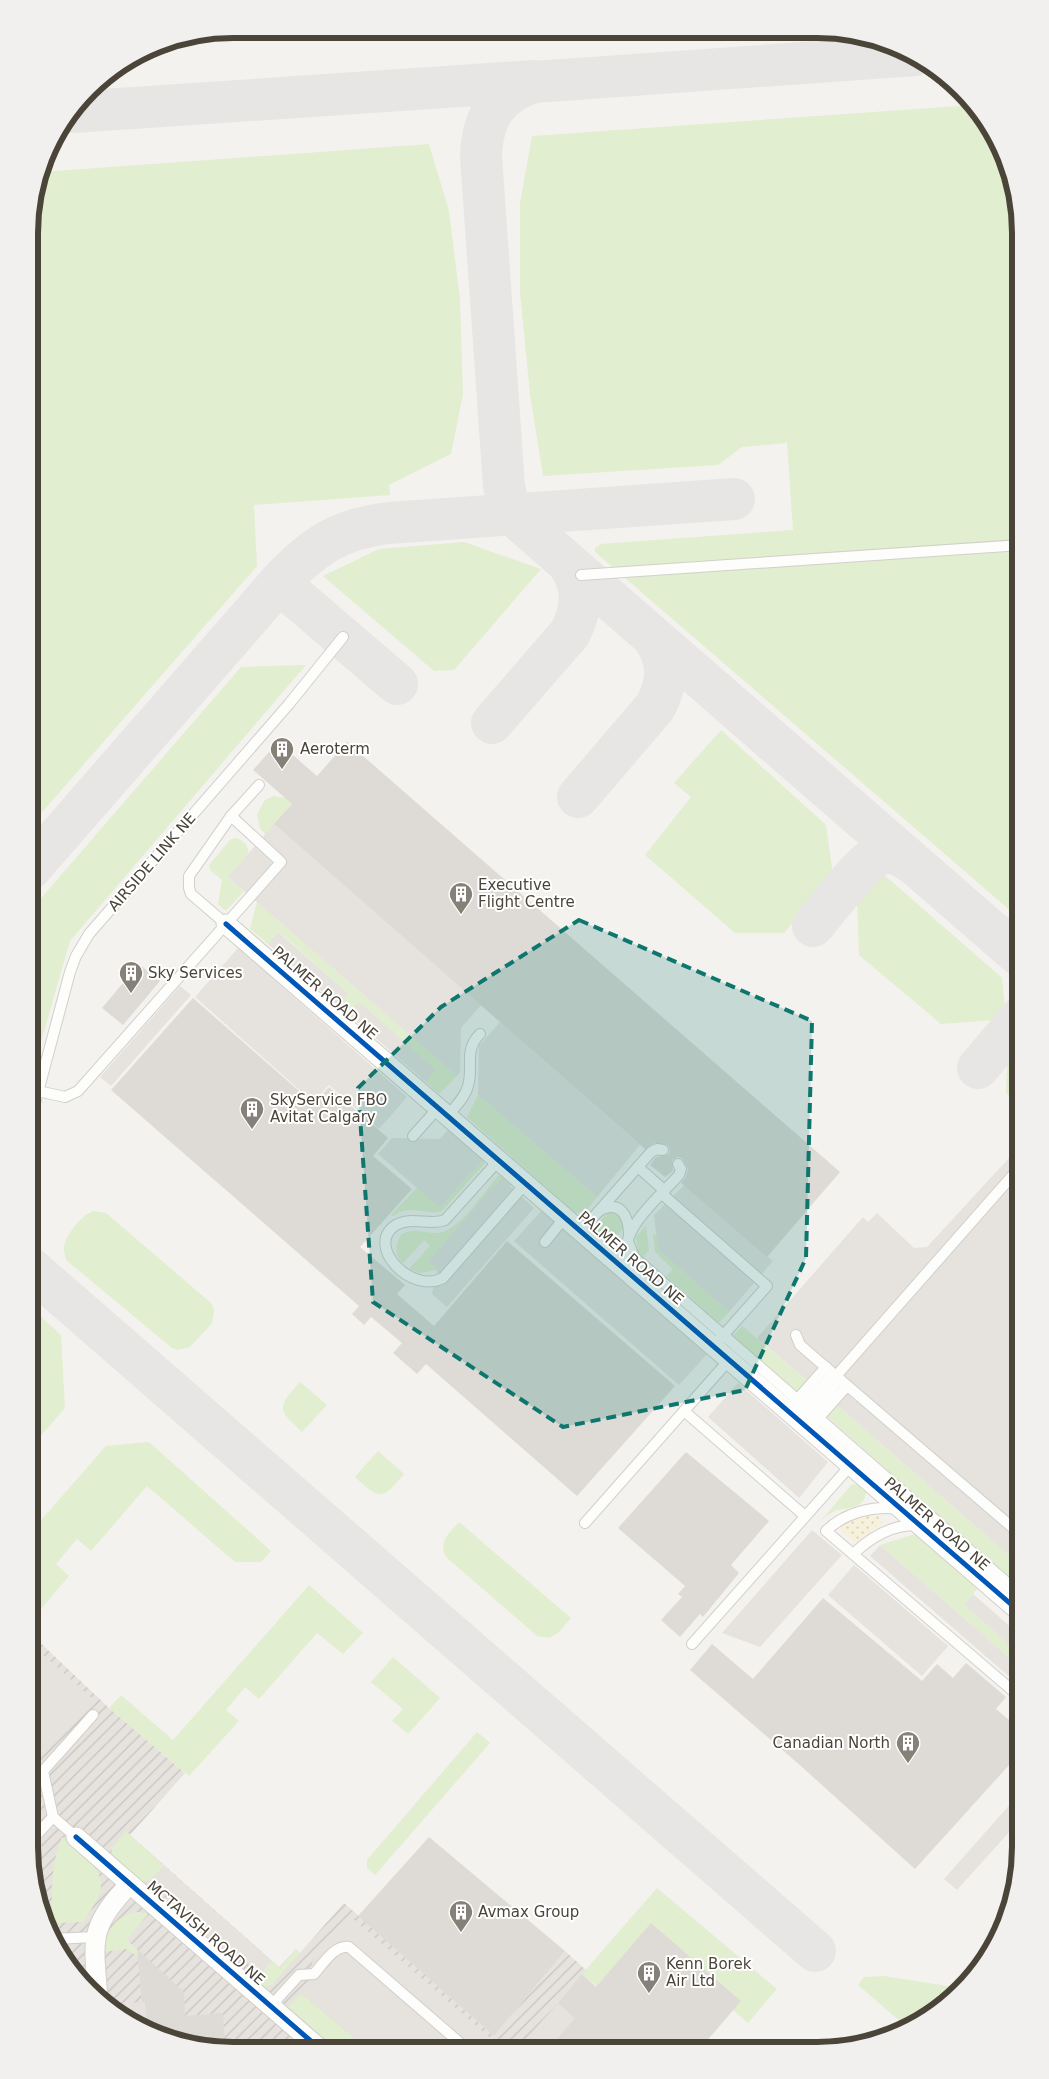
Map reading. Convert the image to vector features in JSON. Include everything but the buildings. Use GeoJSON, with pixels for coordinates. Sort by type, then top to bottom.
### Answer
{"type":"FeatureCollection","features":[{"type":"Feature","properties":{"kind":"street","name":"PALMER ROAD NE"},"geometry":{"type":"LineString","coordinates":[[226,924],[630,1273],[719,1340],[730,1359],[804,1414],[850,1465],[1012,1605]]}},
{"type":"Feature","properties":{"kind":"street","name":"MCTAVISH ROAD NE"},"geometry":{"type":"LineString","coordinates":[[76,1837],[271,2006],[310,2042]]}},
{"type":"Feature","properties":{"kind":"street","name":"MCTAVISH ROAD NE"},"geometry":{"type":"LineString","coordinates":[[97,1986],[95,1937],[98,1927],[108,1908],[130,1884]]}},
{"type":"Feature","properties":{"kind":"lane"},"geometry":{"type":"LineString","coordinates":[[580,575],[1012,546]]}},
{"type":"Feature","properties":{"kind":"lane","name":"AIRSIDE LINK NE"},"geometry":{"type":"LineString","coordinates":[[38,1091],[70,972],[76,956],[89,934],[276,718],[343,637]]}},
{"type":"Feature","properties":{"kind":"lane"},"geometry":{"type":"LineString","coordinates":[[226,924],[191,894],[188,882],[191,871],[230,816],[259,785]]}},
{"type":"Feature","properties":{"kind":"lane"},"geometry":{"type":"LineString","coordinates":[[38,1091],[65,1097],[78,1091],[281,862],[230,816]]}},
{"type":"Feature","properties":{"kind":"lane"},"geometry":{"type":"LineString","coordinates":[[413,1136],[443,1111],[459,1102],[468,1087],[471,1047],[480,1034]]}},
{"type":"Feature","properties":{"kind":"lane"},"geometry":{"type":"LineString","coordinates":[[591,1240],[587,1230],[588,1225],[599,1211],[654,1150],[663,1150]]}},
{"type":"Feature","properties":{"kind":"lane"},"geometry":{"type":"LineString","coordinates":[[500,1160],[446,1220],[436,1222],[403,1222],[391,1229],[386,1247],[392,1261],[416,1281],[430,1282],[443,1278],[526,1182]]}},
{"type":"Feature","properties":{"kind":"lane"},"geometry":{"type":"LineString","coordinates":[[678,1164],[680,1172],[632,1227],[628,1238],[634,1257],[719,1340],[804,1414],[1012,1587]]}},
{"type":"Feature","properties":{"kind":"lane"},"geometry":{"type":"LineString","coordinates":[[638,1167],[663,1192],[768,1286],[719,1340]]}},
{"type":"Feature","properties":{"kind":"lane"},"geometry":{"type":"LineString","coordinates":[[804,1414],[1012,1176]]}},
{"type":"Feature","properties":{"kind":"lane"},"geometry":{"type":"LineString","coordinates":[[599,1211],[612,1207],[621,1210],[625,1214],[628,1222],[625,1256],[630,1273]]}},
{"type":"Feature","properties":{"kind":"lane"},"geometry":{"type":"LineString","coordinates":[[545,1242],[565,1217]]}},
{"type":"Feature","properties":{"kind":"lane"},"geometry":{"type":"LineString","coordinates":[[796,1335],[800,1345],[1012,1527]]}},
{"type":"Feature","properties":{"kind":"lane"},"geometry":{"type":"LineString","coordinates":[[585,1523],[730,1359]]}},
{"type":"Feature","properties":{"kind":"lane"},"geometry":{"type":"LineString","coordinates":[[804,1414],[837,1376]]}},
{"type":"Feature","properties":{"kind":"lane"},"geometry":{"type":"LineString","coordinates":[[684,1411],[805,1516]]}},
{"type":"Feature","properties":{"kind":"lane"},"geometry":{"type":"LineString","coordinates":[[692,1644],[850,1465]]}},
{"type":"Feature","properties":{"kind":"lane"},"geometry":{"type":"LineString","coordinates":[[902,1510],[886,1508],[851,1514],[833,1524],[826,1531],[1012,1690]]}},
{"type":"Feature","properties":{"kind":"lane"},"geometry":{"type":"LineString","coordinates":[[853,1554],[865,1543],[884,1531],[900,1526],[919,1525]]}},
{"type":"Feature","properties":{"kind":"lane"},"geometry":{"type":"LineString","coordinates":[[76,1837],[52,1817],[43,1771],[93,1715]]}},
{"type":"Feature","properties":{"kind":"lane"},"geometry":{"type":"LineString","coordinates":[[38,1833],[52,1817]]}},
{"type":"Feature","properties":{"kind":"lane"},"geometry":{"type":"LineString","coordinates":[[61,1939],[95,1937]]}},
{"type":"Feature","properties":{"kind":"lane"},"geometry":{"type":"LineString","coordinates":[[271,2006],[298,1975],[314,1974],[336,1950],[342,1947],[349,1947],[459,2042]]}},
{"type":"Feature","properties":{"kind":"highlighted area"},"geometry":{"type":"Polygon","coordinates":[[[579,920],[812,1021],[806,1258],[745,1390],[563,1427],[373,1302],[358,1088],[441,1007],[579,920]]]}},
{"type":"Feature","properties":{"kind":"shaded area"},"geometry":{"type":"Polygon","coordinates":[[[274,824],[481,1005],[461,1028],[460,1072],[457,1076],[228,877],[274,824]]]}},
{"type":"Feature","properties":{"kind":"shaded area"},"geometry":{"type":"Polygon","coordinates":[[[278,932],[348,993],[339,1005],[349,1013],[359,1002],[436,1070],[426,1082],[268,944],[278,932]]]}},
{"type":"Feature","properties":{"kind":"shaded area"},"geometry":{"type":"Polygon","coordinates":[[[238,948],[407,1097],[379,1129],[329,1085],[313,1102],[195,997],[238,948]]]}},
{"type":"Feature","properties":{"kind":"shaded area"},"geometry":{"type":"Polygon","coordinates":[[[180,986],[191,995],[111,1086],[100,1077],[180,986]]]}},
{"type":"Feature","properties":{"kind":"shaded area"},"geometry":{"type":"Polygon","coordinates":[[[500,1022],[640,1145],[597,1197],[478,1095],[479,1046],[500,1022]]]}},
{"type":"Feature","properties":{"kind":"shaded area"},"geometry":{"type":"Polygon","coordinates":[[[448,1130],[483,1159],[440,1208],[378,1154],[392,1138],[440,1139],[448,1130]]]}},
{"type":"Feature","properties":{"kind":"shaded area"},"geometry":{"type":"Polygon","coordinates":[[[1012,1155],[1012,1558],[837,1405],[845,1396],[816,1372],[808,1381],[757,1338],[863,1217],[868,1222],[877,1213],[914,1248],[927,1247],[1012,1155]]]}},
{"type":"Feature","properties":{"kind":"shaded area"},"geometry":{"type":"Polygon","coordinates":[[[501,1178],[534,1208],[447,1307],[432,1294],[437,1270],[428,1261],[501,1178]]]}},
{"type":"Feature","properties":{"kind":"shaded area"},"geometry":{"type":"Polygon","coordinates":[[[684,1185],[773,1261],[729,1312],[658,1249],[654,1215],[684,1185]]]}},
{"type":"Feature","properties":{"kind":"shaded area"},"geometry":{"type":"Polygon","coordinates":[[[542,1210],[707,1354],[679,1385],[514,1241],[542,1210]]]}},
{"type":"Feature","properties":{"kind":"shaded area"},"geometry":{"type":"Polygon","coordinates":[[[738,1383],[828,1462],[799,1498],[708,1417],[738,1383]]]}},
{"type":"Feature","properties":{"kind":"shaded area"},"geometry":{"type":"Polygon","coordinates":[[[812,1530],[842,1555],[760,1647],[722,1633],[812,1530]]]}},
{"type":"Feature","properties":{"kind":"shaded area"},"geometry":{"type":"Polygon","coordinates":[[[880,1545],[1012,1660],[1012,1679],[870,1556],[880,1545]]]}},
{"type":"Feature","properties":{"kind":"shaded area"},"geometry":{"type":"Polygon","coordinates":[[[854,1565],[948,1646],[922,1676],[828,1595],[854,1565]]]}},
{"type":"Feature","properties":{"kind":"shaded area"},"geometry":{"type":"Polygon","coordinates":[[[973,1594],[1012,1628],[1012,1647],[964,1605],[973,1594]]]}},
{"type":"Feature","properties":{"kind":"shaded area"},"geometry":{"type":"Polygon","coordinates":[[[38,1641],[109,1708],[185,1773],[130,1835],[279,1967],[296,1949],[300,1953],[344,1903],[494,2036],[565,1951],[586,1970],[558,2003],[575,2018],[554,2042],[232,2042],[182,2035],[158,2027],[124,2009],[86,1975],[70,1955],[52,1921],[41,1885],[38,1859],[38,1641]]]}},
{"type":"Feature","properties":{"kind":"shaded area"},"geometry":{"type":"Polygon","coordinates":[[[38,1650],[92,1698],[38,1758],[38,1650]]]}},
{"type":"Feature","properties":{"kind":"shaded area"},"geometry":{"type":"Polygon","coordinates":[[[1012,1802],[1012,1829],[957,1890],[944,1879],[1012,1802]]]}},
{"type":"Feature","properties":{"kind":"shaded area"},"geometry":{"type":"Polygon","coordinates":[[[164,1866],[272,1961],[260,1974],[150,1880],[164,1866]]]}},
{"type":"Feature","properties":{"kind":"shaded area"},"geometry":{"type":"Polygon","coordinates":[[[351,1917],[495,2042],[359,2042],[301,1993],[311,1982],[312,1962],[351,1917]]]}},
{"type":"Feature","properties":{"kind":"shaded area"},"geometry":{"type":"Polygon","coordinates":[[[145,2002],[146,2021],[124,2009],[117,2003],[145,2002]]]}},
{"type":"Feature","properties":{"kind":"shaded area"},"geometry":{"type":"Polygon","coordinates":[[[558,2003],[575,2018],[554,2042],[523,2042],[558,2003]]]}},
{"type":"Feature","properties":{"kind":"green space"},"geometry":{"type":"Polygon","coordinates":[[[964,106],[979,124],[997,158],[1005,182],[1012,232],[1012,912],[595,552],[595,548],[601,544],[793,530],[787,443],[742,447],[718,465],[543,476],[530,394],[520,292],[520,203],[532,136],[964,106]]]}},
{"type":"Feature","properties":{"kind":"green space"},"geometry":{"type":"Polygon","coordinates":[[[429,144],[449,211],[460,299],[463,394],[451,454],[389,485],[390,495],[254,505],[257,566],[38,817],[38,220],[41,194],[47,172],[429,144]]]}},
{"type":"Feature","properties":{"kind":"green space"},"geometry":{"type":"Polygon","coordinates":[[[464,542],[541,569],[454,670],[434,671],[323,576],[379,549],[464,542]]]}},
{"type":"Feature","properties":{"kind":"green space"},"geometry":{"type":"Polygon","coordinates":[[[306,665],[70,941],[38,1052],[38,902],[241,667],[306,665]]]}},
{"type":"Feature","properties":{"kind":"green space"},"geometry":{"type":"Polygon","coordinates":[[[721,730],[826,825],[833,875],[784,933],[735,933],[645,855],[691,797],[674,783],[721,730]]]}},
{"type":"Feature","properties":{"kind":"green space"},"geometry":{"type":"Polygon","coordinates":[[[273,796],[286,798],[292,804],[266,835],[260,828],[257,814],[265,800],[273,796]]]}},
{"type":"Feature","properties":{"kind":"green space"},"geometry":{"type":"Polygon","coordinates":[[[235,838],[245,844],[248,849],[248,855],[228,877],[244,891],[227,910],[224,910],[218,904],[222,880],[210,870],[209,865],[230,840],[235,838]]]}},
{"type":"Feature","properties":{"kind":"green space"},"geometry":{"type":"Polygon","coordinates":[[[883,874],[1002,978],[1005,1007],[994,1020],[941,1024],[859,955],[857,901],[883,874]]]}},
{"type":"Feature","properties":{"kind":"green space"},"geometry":{"type":"Polygon","coordinates":[[[257,902],[457,1076],[439,1094],[426,1082],[436,1070],[359,1003],[349,1013],[338,1005],[348,993],[279,932],[268,944],[250,929],[257,902]]]}},
{"type":"Feature","properties":{"kind":"green space"},"geometry":{"type":"Polygon","coordinates":[[[1012,1055],[1012,1098],[1006,1093],[1007,1061],[1012,1055]]]}},
{"type":"Feature","properties":{"kind":"green space"},"geometry":{"type":"Polygon","coordinates":[[[478,1095],[597,1197],[586,1211],[575,1213],[467,1117],[478,1095]]]}},
{"type":"Feature","properties":{"kind":"green space"},"geometry":{"type":"Polygon","coordinates":[[[483,1159],[484,1164],[442,1211],[406,1210],[393,1216],[391,1215],[417,1188],[441,1207],[483,1159]]]}},
{"type":"Feature","properties":{"kind":"green space"},"geometry":{"type":"Polygon","coordinates":[[[502,1175],[512,1185],[509,1186],[500,1179],[428,1261],[437,1270],[420,1273],[409,1269],[430,1246],[424,1240],[403,1263],[400,1260],[396,1250],[401,1235],[411,1231],[437,1233],[450,1229],[465,1216],[498,1176],[502,1175]]]}},
{"type":"Feature","properties":{"kind":"green space"},"geometry":{"type":"Polygon","coordinates":[[[93,1211],[106,1213],[211,1303],[214,1310],[212,1323],[190,1347],[178,1350],[172,1348],[66,1260],[64,1248],[70,1232],[79,1221],[93,1211]]]}},
{"type":"Feature","properties":{"kind":"green space"},"geometry":{"type":"Polygon","coordinates":[[[613,1212],[622,1218],[624,1228],[615,1238],[607,1241],[597,1231],[602,1219],[613,1212]]]}},
{"type":"Feature","properties":{"kind":"green space"},"geometry":{"type":"Polygon","coordinates":[[[646,1226],[649,1250],[643,1257],[638,1252],[636,1237],[646,1226]]]}},
{"type":"Feature","properties":{"kind":"green space"},"geometry":{"type":"Polygon","coordinates":[[[653,1233],[657,1237],[658,1249],[729,1312],[719,1323],[666,1276],[673,1269],[655,1252],[653,1233]]]}},
{"type":"Feature","properties":{"kind":"green space"},"geometry":{"type":"Polygon","coordinates":[[[38,1314],[61,1335],[65,1408],[38,1439],[38,1314]]]}},
{"type":"Feature","properties":{"kind":"green space"},"geometry":{"type":"Polygon","coordinates":[[[742,1326],[808,1381],[797,1393],[731,1338],[742,1326]]]}},
{"type":"Feature","properties":{"kind":"green space"},"geometry":{"type":"Polygon","coordinates":[[[300,1382],[327,1405],[302,1432],[284,1413],[283,1408],[287,1397],[300,1382]]]}},
{"type":"Feature","properties":{"kind":"green space"},"geometry":{"type":"Polygon","coordinates":[[[837,1405],[1012,1558],[1012,1580],[826,1416],[837,1405]]]}},
{"type":"Feature","properties":{"kind":"green space"},"geometry":{"type":"Polygon","coordinates":[[[149,1442],[271,1551],[261,1562],[235,1562],[147,1486],[91,1551],[77,1539],[56,1564],[69,1576],[38,1612],[38,1524],[106,1446],[149,1442]]]}},
{"type":"Feature","properties":{"kind":"green space"},"geometry":{"type":"Polygon","coordinates":[[[378,1451],[404,1474],[391,1489],[381,1494],[371,1490],[355,1477],[378,1451]]]}},
{"type":"Feature","properties":{"kind":"green space"},"geometry":{"type":"Polygon","coordinates":[[[851,1485],[858,1485],[866,1493],[862,1502],[854,1507],[833,1512],[819,1523],[851,1485]]]}},
{"type":"Feature","properties":{"kind":"green space"},"geometry":{"type":"Polygon","coordinates":[[[459,1522],[571,1618],[558,1633],[549,1638],[537,1636],[446,1557],[443,1547],[444,1542],[448,1534],[459,1522]]]}},
{"type":"Feature","properties":{"kind":"green space"},"geometry":{"type":"Polygon","coordinates":[[[915,1534],[977,1589],[964,1605],[1012,1647],[1012,1660],[880,1545],[915,1534]]]}},
{"type":"Feature","properties":{"kind":"green space"},"geometry":{"type":"Polygon","coordinates":[[[309,1585],[363,1633],[343,1654],[317,1633],[259,1699],[245,1687],[226,1710],[239,1721],[189,1776],[109,1708],[121,1695],[173,1740],[309,1585]]]}},
{"type":"Feature","properties":{"kind":"green space"},"geometry":{"type":"Polygon","coordinates":[[[393,1657],[440,1698],[408,1734],[392,1721],[403,1709],[371,1682],[393,1657]]]}},
{"type":"Feature","properties":{"kind":"green space"},"geometry":{"type":"Polygon","coordinates":[[[477,1732],[490,1743],[375,1875],[367,1868],[367,1860],[477,1732]]]}},
{"type":"Feature","properties":{"kind":"green space"},"geometry":{"type":"Polygon","coordinates":[[[126,1831],[164,1866],[150,1880],[143,1882],[111,1854],[112,1848],[126,1831]]]}},
{"type":"Feature","properties":{"kind":"green space"},"geometry":{"type":"Polygon","coordinates":[[[62,1837],[91,1863],[100,1879],[101,1888],[98,1897],[84,1922],[53,1923],[52,1921],[52,1890],[55,1858],[62,1837]]]}},
{"type":"Feature","properties":{"kind":"green space"},"geometry":{"type":"Polygon","coordinates":[[[657,1888],[777,1989],[748,2023],[733,2010],[741,2001],[652,1924],[597,1987],[582,1974],[657,1888]]]}},
{"type":"Feature","properties":{"kind":"green space"},"geometry":{"type":"Polygon","coordinates":[[[138,1912],[148,1914],[127,1940],[141,1953],[138,1957],[126,1949],[103,1952],[106,1937],[113,1925],[124,1916],[138,1912]]]}},
{"type":"Feature","properties":{"kind":"green space"},"geometry":{"type":"Polygon","coordinates":[[[296,1949],[300,1953],[272,1985],[265,1987],[259,1982],[260,1974],[272,1961],[280,1968],[296,1949]]]}},
{"type":"Feature","properties":{"kind":"green space"},"geometry":{"type":"Polygon","coordinates":[[[884,1976],[951,1987],[925,2009],[901,2022],[858,1985],[864,1977],[884,1976]]]}},
{"type":"Feature","properties":{"kind":"green space"},"geometry":{"type":"Polygon","coordinates":[[[301,1993],[359,2042],[328,2042],[288,2007],[301,1993]]]}},
{"type":"Feature","properties":{"kind":"sand"},"geometry":{"type":"Polygon","coordinates":[[[868,1515],[881,1517],[882,1523],[858,1541],[855,1542],[841,1530],[840,1527],[847,1523],[868,1515]]]}},
{"type":"Feature","properties":{"kind":"taxiway"},"geometry":{"type":"LineString","coordinates":[[899,56],[535,82],[511,92],[494,108],[485,130],[481,156],[504,486],[508,504],[522,523],[1012,949]]}},
{"type":"Feature","properties":{"kind":"taxiway"},"geometry":{"type":"LineString","coordinates":[[80,112],[534,81]]}},
{"type":"Feature","properties":{"kind":"taxiway"},"geometry":{"type":"LineString","coordinates":[[38,860],[291,570],[315,550],[341,535],[388,523],[734,499]]}},
{"type":"Feature","properties":{"kind":"taxiway"},"geometry":{"type":"LineString","coordinates":[[492,723],[570,633],[577,616],[580,599],[578,583],[570,566]]}},
{"type":"Feature","properties":{"kind":"taxiway"},"geometry":{"type":"LineString","coordinates":[[279,583],[397,684]]}},
{"type":"Feature","properties":{"kind":"taxiway"},"geometry":{"type":"LineString","coordinates":[[578,797],[655,707],[662,690],[665,673],[663,657],[655,640]]}},
{"type":"Feature","properties":{"kind":"taxiway"},"geometry":{"type":"LineString","coordinates":[[813,926],[857,873],[876,856],[883,853],[891,853],[912,863]]}},
{"type":"Feature","properties":{"kind":"taxiway"},"geometry":{"type":"LineString","coordinates":[[978,1068],[1012,1028]]}},
{"type":"Feature","properties":{"kind":"taxiway"},"geometry":{"type":"LineString","coordinates":[[38,1275],[815,1951]]}},
{"type":"Feature","properties":{"kind":"cycle path"},"geometry":{"type":"LineString","coordinates":[[226,924],[1012,1605]]}},
{"type":"Feature","properties":{"kind":"cycle path"},"geometry":{"type":"LineString","coordinates":[[76,1837],[312,2042]]}},
{"type":"Feature","properties":{"kind":"place","name":"Aeroterm"},"geometry":{"type":"Point","coordinates":[282,770]}},
{"type":"Feature","properties":{"kind":"place","name":"Executive Flight Centre"},"geometry":{"type":"Point","coordinates":[461,915]}},
{"type":"Feature","properties":{"kind":"place","name":"Sky Services"},"geometry":{"type":"Point","coordinates":[131,994]}},
{"type":"Feature","properties":{"kind":"place","name":"SkyService FBO Avitat Calgary"},"geometry":{"type":"Point","coordinates":[252,1130]}},
{"type":"Feature","properties":{"kind":"place","name":"Canadian North"},"geometry":{"type":"Point","coordinates":[908,1764]}},
{"type":"Feature","properties":{"kind":"place","name":"Avmax Group"},"geometry":{"type":"Point","coordinates":[461,1933]}},
{"type":"Feature","properties":{"kind":"place","name":"Kenn Borek Air Ltd"},"geometry":{"type":"Point","coordinates":[649,1994]}}]}
